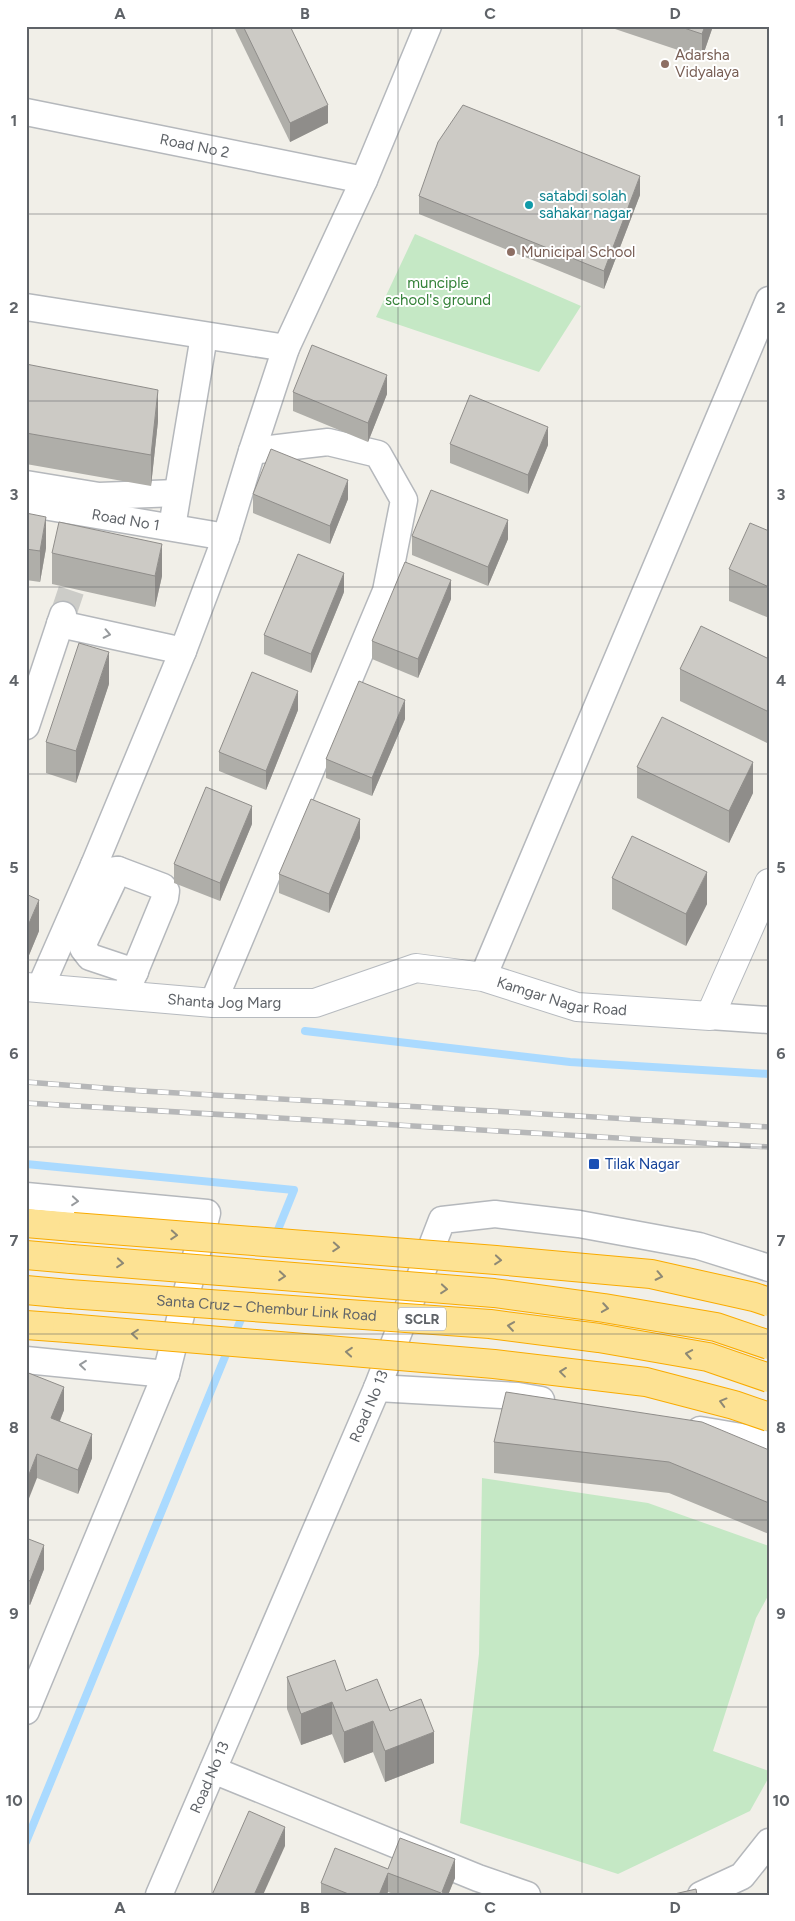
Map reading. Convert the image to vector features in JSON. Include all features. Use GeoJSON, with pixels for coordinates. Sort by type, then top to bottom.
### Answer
{"type":"FeatureCollection","features":[{"type":"Feature","properties":{"kind":"highway"},"geometry":{"type":"LineString","coordinates":[[26,1223],[476,1258],[651,1274],[769,1302]]}},
{"type":"Feature","properties":{"kind":"highway","name":"SCLR"},"geometry":{"type":"LineString","coordinates":[[26,1255],[494,1293],[604,1308],[716,1327],[769,1346]]}},
{"type":"Feature","properties":{"kind":"highway","name":"Santa Cruz – Chembur Link Road"},"geometry":{"type":"LineString","coordinates":[[26,1290],[490,1324],[599,1338],[708,1357],[769,1378]]}},
{"type":"Feature","properties":{"kind":"highway"},"geometry":{"type":"LineString","coordinates":[[26,1325],[494,1364],[646,1382],[734,1405],[769,1417]]}},
{"type":"Feature","properties":{"kind":"street"},"geometry":{"type":"LineString","coordinates":[[106,868],[163,887],[166,891],[165,898],[130,984],[90,957],[83,948],[106,868],[183,651],[226,537],[286,348],[364,180],[428,26]]}},
{"type":"Feature","properties":{"kind":"street","name":"Road No 2"},"geometry":{"type":"LineString","coordinates":[[26,112],[364,180]]}},
{"type":"Feature","properties":{"kind":"street"},"geometry":{"type":"LineString","coordinates":[[484,977],[769,300]]}},
{"type":"Feature","properties":{"kind":"street"},"geometry":{"type":"LineString","coordinates":[[26,307],[286,348]]}},
{"type":"Feature","properties":{"kind":"street"},"geometry":{"type":"LineString","coordinates":[[172,527],[204,336]]}},
{"type":"Feature","properties":{"kind":"street"},"geometry":{"type":"LineString","coordinates":[[213,1003],[386,591],[404,500],[378,454],[328,442],[252,451]]}},
{"type":"Feature","properties":{"kind":"street"},"geometry":{"type":"LineString","coordinates":[[26,484],[99,496],[177,493]]}},
{"type":"Feature","properties":{"kind":"street","name":"Road No 1"},"geometry":{"type":"LineString","coordinates":[[26,503],[93,524],[172,527],[226,537]]}},
{"type":"Feature","properties":{"kind":"street"},"geometry":{"type":"LineString","coordinates":[[26,726],[61,620],[183,651]]}},
{"type":"Feature","properties":{"kind":"street"},"geometry":{"type":"LineString","coordinates":[[33,987],[106,868]]}},
{"type":"Feature","properties":{"kind":"street"},"geometry":{"type":"LineString","coordinates":[[710,1016],[762,916],[769,883]]}},
{"type":"Feature","properties":{"kind":"street","name":"Kamgar Nagar Road"},"geometry":{"type":"LineString","coordinates":[[416,968],[484,977],[577,1007],[769,1020]]}},
{"type":"Feature","properties":{"kind":"street","name":"Shanta Jog Marg"},"geometry":{"type":"LineString","coordinates":[[33,987],[130,984],[213,1003],[315,1003],[416,968]]}},
{"type":"Feature","properties":{"kind":"street"},"geometry":{"type":"LineString","coordinates":[[26,1196],[207,1213],[166,1374],[26,1710]]}},
{"type":"Feature","properties":{"kind":"street","name":"Road No 13"},"geometry":{"type":"LineString","coordinates":[[159,1895],[377,1388],[442,1220],[495,1214],[579,1224],[699,1246],[769,1268]]}},
{"type":"Feature","properties":{"kind":"street"},"geometry":{"type":"LineString","coordinates":[[26,1360],[166,1374]]}},
{"type":"Feature","properties":{"kind":"street"},"geometry":{"type":"LineString","coordinates":[[377,1388],[518,1396],[567,1405]]}},
{"type":"Feature","properties":{"kind":"street"},"geometry":{"type":"LineString","coordinates":[[675,1425],[753,1439],[769,1447]]}},
{"type":"Feature","properties":{"kind":"street"},"geometry":{"type":"LineString","coordinates":[[213,1770],[478,1878],[527,1895]]}},
{"type":"Feature","properties":{"kind":"street"},"geometry":{"type":"LineString","coordinates":[[701,1895],[742,1876],[769,1842]]}},
{"type":"Feature","properties":{"kind":"green space","name":"munciple school's ground"},"geometry":{"type":"Polygon","coordinates":[[[415,234],[581,306],[539,372],[376,317],[415,234]]]}},
{"type":"Feature","properties":{"kind":"green space"},"geometry":{"type":"Polygon","coordinates":[[[482,1478],[648,1503],[769,1546],[769,1594],[756,1618],[713,1751],[769,1771],[769,1777],[750,1811],[618,1874],[460,1823],[479,1654],[482,1478]]]}},
{"type":"Feature","properties":{"kind":"building"},"geometry":{"type":"Polygon","coordinates":[[[243,26],[290,26],[328,105],[290,123],[243,26]]]}},
{"type":"Feature","properties":{"kind":"building"},"geometry":{"type":"Polygon","coordinates":[[[678,26],[705,26],[702,34],[678,26]]]}},
{"type":"Feature","properties":{"kind":"building","name":"satabdi solah sahakar nagar"},"geometry":{"type":"Polygon","coordinates":[[[463,105],[640,176],[604,271],[419,196],[438,142],[463,105]]]}},
{"type":"Feature","properties":{"kind":"building"},"geometry":{"type":"Polygon","coordinates":[[[312,345],[387,375],[368,423],[293,392],[312,345]]]}},
{"type":"Feature","properties":{"kind":"building"},"geometry":{"type":"Polygon","coordinates":[[[26,364],[158,390],[151,455],[26,433],[26,364]]]}},
{"type":"Feature","properties":{"kind":"building"},"geometry":{"type":"Polygon","coordinates":[[[470,395],[548,427],[528,475],[450,444],[470,395]]]}},
{"type":"Feature","properties":{"kind":"building"},"geometry":{"type":"Polygon","coordinates":[[[271,449],[348,480],[330,526],[253,494],[271,449]]]}},
{"type":"Feature","properties":{"kind":"building"},"geometry":{"type":"Polygon","coordinates":[[[431,490],[508,520],[488,567],[412,536],[431,490]]]}},
{"type":"Feature","properties":{"kind":"building"},"geometry":{"type":"Polygon","coordinates":[[[26,513],[46,517],[40,551],[26,549],[26,513]]]}},
{"type":"Feature","properties":{"kind":"building"},"geometry":{"type":"Polygon","coordinates":[[[59,522],[162,544],[155,576],[52,553],[59,522]]]}},
{"type":"Feature","properties":{"kind":"building"},"geometry":{"type":"Polygon","coordinates":[[[750,523],[769,531],[769,587],[729,569],[750,523]]]}},
{"type":"Feature","properties":{"kind":"building"},"geometry":{"type":"Polygon","coordinates":[[[298,554],[344,573],[311,654],[264,635],[298,554]]]}},
{"type":"Feature","properties":{"kind":"building"},"geometry":{"type":"Polygon","coordinates":[[[405,562],[451,580],[418,659],[372,641],[405,562]]]}},
{"type":"Feature","properties":{"kind":"building"},"geometry":{"type":"Polygon","coordinates":[[[701,626],[769,659],[769,712],[680,669],[701,626]]]}},
{"type":"Feature","properties":{"kind":"building"},"geometry":{"type":"Polygon","coordinates":[[[79,643],[109,652],[76,751],[46,742],[79,643]]]}},
{"type":"Feature","properties":{"kind":"building"},"geometry":{"type":"Polygon","coordinates":[[[252,672],[298,691],[266,771],[219,752],[252,672]]]}},
{"type":"Feature","properties":{"kind":"building"},"geometry":{"type":"Polygon","coordinates":[[[359,681],[405,700],[372,778],[326,759],[359,681]]]}},
{"type":"Feature","properties":{"kind":"building"},"geometry":{"type":"Polygon","coordinates":[[[662,717],[753,762],[729,811],[637,767],[662,717]]]}},
{"type":"Feature","properties":{"kind":"building"},"geometry":{"type":"Polygon","coordinates":[[[206,787],[252,806],[220,883],[174,864],[206,787]]]}},
{"type":"Feature","properties":{"kind":"building"},"geometry":{"type":"Polygon","coordinates":[[[311,799],[360,819],[329,894],[279,874],[311,799]]]}},
{"type":"Feature","properties":{"kind":"building"},"geometry":{"type":"Polygon","coordinates":[[[632,836],[707,872],[686,914],[612,878],[632,836]]]}},
{"type":"Feature","properties":{"kind":"building"},"geometry":{"type":"Polygon","coordinates":[[[26,894],[39,900],[27,928],[26,928],[26,894]]]}},
{"type":"Feature","properties":{"kind":"building"},"geometry":{"type":"Polygon","coordinates":[[[26,1372],[64,1387],[51,1418],[92,1434],[78,1470],[37,1454],[26,1482],[26,1372]]]}},
{"type":"Feature","properties":{"kind":"building"},"geometry":{"type":"Polygon","coordinates":[[[506,1392],[702,1422],[769,1450],[769,1503],[669,1462],[494,1442],[506,1392]]]}},
{"type":"Feature","properties":{"kind":"building"},"geometry":{"type":"Polygon","coordinates":[[[26,1538],[44,1545],[30,1581],[26,1579],[26,1538]]]}},
{"type":"Feature","properties":{"kind":"building"},"geometry":{"type":"Polygon","coordinates":[[[335,1660],[346,1691],[377,1679],[390,1711],[421,1699],[434,1732],[385,1751],[373,1721],[344,1732],[332,1702],[301,1714],[287,1677],[335,1660]]]}},
{"type":"Feature","properties":{"kind":"building"},"geometry":{"type":"Polygon","coordinates":[[[249,1811],[285,1827],[254,1895],[212,1895],[249,1811]]]}},
{"type":"Feature","properties":{"kind":"building"},"geometry":{"type":"Polygon","coordinates":[[[400,1838],[455,1859],[442,1892],[448,1895],[440,1895],[441,1893],[388,1873],[379,1895],[351,1895],[321,1883],[335,1848],[388,1869],[400,1838]]]}},
{"type":"Feature","properties":{"kind":"building"},"geometry":{"type":"Polygon","coordinates":[[[696,1889],[697,1895],[670,1895],[696,1889]]]}},
{"type":"Feature","properties":{"kind":"waterway"},"geometry":{"type":"LineString","coordinates":[[305,1031],[570,1062],[769,1074]]}},
{"type":"Feature","properties":{"kind":"waterway"},"geometry":{"type":"LineString","coordinates":[[26,1164],[294,1190],[275,1237]]}},
{"type":"Feature","properties":{"kind":"waterway"},"geometry":{"type":"LineString","coordinates":[[234,1336],[244,1312]]}},
{"type":"Feature","properties":{"kind":"waterway"},"geometry":{"type":"LineString","coordinates":[[26,1842],[229,1347]]}},
{"type":"Feature","properties":{"kind":"tunnel"},"geometry":{"type":"LineString","coordinates":[[63,615],[83,555]]}},
{"type":"Feature","properties":{"kind":"railway"},"geometry":{"type":"LineString","coordinates":[[26,1082],[143,1091],[769,1127]]}},
{"type":"Feature","properties":{"kind":"railway"},"geometry":{"type":"LineString","coordinates":[[26,1103],[769,1147]]}},
{"type":"Feature","properties":{"kind":"place","name":"Adarsha Vidyalaya"},"geometry":{"type":"Point","coordinates":[665,64]}},
{"type":"Feature","properties":{"kind":"place","name":"satabdi solah sahakar nagar"},"geometry":{"type":"Point","coordinates":[529,205]}},
{"type":"Feature","properties":{"kind":"place","name":"Municipal School"},"geometry":{"type":"Point","coordinates":[511,252]}},
{"type":"Feature","properties":{"kind":"place","name":"Tilak Nagar"},"geometry":{"type":"Point","coordinates":[594,1164]}}]}
